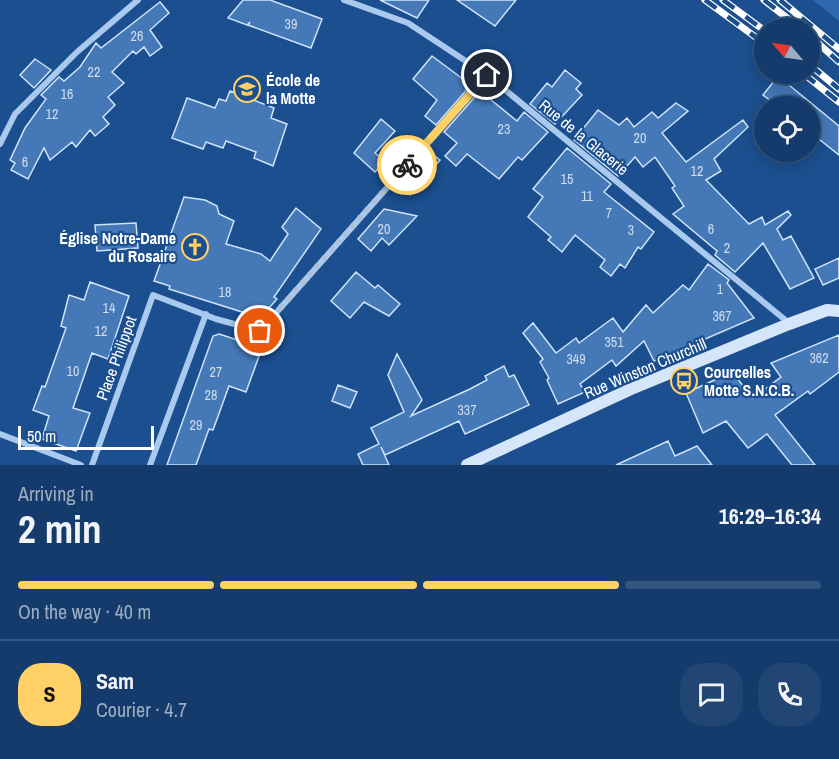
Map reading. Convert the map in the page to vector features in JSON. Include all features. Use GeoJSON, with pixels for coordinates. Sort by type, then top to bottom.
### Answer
{"type":"FeatureCollection","features":[{"type":"Feature","properties":{"kind":"main road","name":"Rue Winston Churchill"},"geometry":{"type":"LineString","coordinates":[[467,465],[631,389],[789,324],[827,310],[839,311]]}},
{"type":"Feature","properties":{"kind":"street"},"geometry":{"type":"LineString","coordinates":[[0,144],[15,114],[76,52],[138,0]]}},
{"type":"Feature","properties":{"kind":"street","name":"Rue de la Glacerie"},"geometry":{"type":"LineString","coordinates":[[344,0],[408,23],[487,75],[789,324]]}},
{"type":"Feature","properties":{"kind":"street"},"geometry":{"type":"LineString","coordinates":[[150,465],[206,314],[260,331],[487,75]]}},
{"type":"Feature","properties":{"kind":"street","name":"Place Philippot"},"geometry":{"type":"LineString","coordinates":[[92,465],[153,295],[206,314]]}},
{"type":"Feature","properties":{"kind":"street"},"geometry":{"type":"LineString","coordinates":[[0,434],[81,465]]}},
{"type":"Feature","properties":{"kind":"shaded area"},"geometry":{"type":"Polygon","coordinates":[[[813,0],[839,0],[839,21],[813,0]]]}},
{"type":"Feature","properties":{"kind":"building"},"geometry":{"type":"Polygon","coordinates":[[[243,0],[270,0],[322,19],[311,48],[248,25],[250,22],[247,25],[228,18],[243,0]]]}},
{"type":"Feature","properties":{"kind":"building"},"geometry":{"type":"Polygon","coordinates":[[[380,0],[429,0],[417,18],[380,0]]]}},
{"type":"Feature","properties":{"kind":"building"},"geometry":{"type":"Polygon","coordinates":[[[457,0],[516,0],[495,26],[457,0]]]}},
{"type":"Feature","properties":{"kind":"building"},"geometry":{"type":"Polygon","coordinates":[[[160,2],[169,13],[150,30],[162,47],[150,56],[144,47],[136,54],[133,51],[112,72],[124,83],[108,97],[115,105],[103,117],[109,124],[95,136],[90,130],[76,147],[72,142],[50,160],[44,148],[28,179],[11,170],[15,163],[10,160],[25,128],[46,99],[41,95],[59,77],[64,81],[80,67],[96,43],[101,48],[160,2]]]}},
{"type":"Feature","properties":{"kind":"building"},"geometry":{"type":"Polygon","coordinates":[[[432,56],[471,85],[436,125],[425,116],[437,100],[413,79],[432,56]]]}},
{"type":"Feature","properties":{"kind":"building"},"geometry":{"type":"Polygon","coordinates":[[[35,59],[51,70],[34,88],[20,75],[35,59]]]}},
{"type":"Feature","properties":{"kind":"building"},"geometry":{"type":"Polygon","coordinates":[[[565,70],[581,83],[576,89],[582,95],[555,124],[530,104],[547,83],[552,87],[565,70]]]}},
{"type":"Feature","properties":{"kind":"building"},"geometry":{"type":"Polygon","coordinates":[[[772,84],[788,84],[802,96],[764,96],[772,84]]]}},
{"type":"Feature","properties":{"kind":"building"},"geometry":{"type":"Polygon","coordinates":[[[230,91],[274,108],[271,118],[287,124],[273,166],[254,158],[256,152],[226,141],[223,148],[206,142],[203,149],[172,138],[187,98],[215,108],[219,99],[226,101],[230,91]]]}},
{"type":"Feature","properties":{"kind":"building"},"geometry":{"type":"Polygon","coordinates":[[[480,91],[517,121],[524,112],[548,132],[522,160],[518,157],[499,179],[467,154],[456,166],[445,156],[457,143],[444,132],[480,91]]]}},
{"type":"Feature","properties":{"kind":"building"},"geometry":{"type":"Polygon","coordinates":[[[676,103],[688,111],[662,133],[686,162],[743,120],[748,127],[714,159],[721,171],[706,180],[749,224],[762,217],[765,225],[788,211],[791,215],[777,229],[783,240],[791,236],[814,278],[790,289],[763,243],[735,272],[715,255],[717,251],[673,214],[684,206],[672,188],[675,186],[655,157],[643,167],[635,157],[618,176],[574,140],[598,110],[619,125],[627,118],[634,127],[652,112],[658,118],[676,103]]]}},
{"type":"Feature","properties":{"kind":"building"},"geometry":{"type":"Polygon","coordinates":[[[820,110],[839,126],[839,155],[820,140],[820,110]]]}},
{"type":"Feature","properties":{"kind":"building"},"geometry":{"type":"Polygon","coordinates":[[[381,119],[395,131],[375,153],[385,161],[375,172],[354,153],[381,119]]]}},
{"type":"Feature","properties":{"kind":"building"},"geometry":{"type":"Polygon","coordinates":[[[567,148],[611,184],[604,192],[654,232],[641,249],[638,247],[625,268],[620,264],[611,276],[600,267],[605,260],[575,235],[562,252],[548,240],[551,237],[528,217],[543,197],[533,189],[567,148]]]}},
{"type":"Feature","properties":{"kind":"building"},"geometry":{"type":"Polygon","coordinates":[[[430,152],[440,160],[410,195],[400,186],[430,152]]]}},
{"type":"Feature","properties":{"kind":"building"},"geometry":{"type":"Polygon","coordinates":[[[184,197],[205,200],[217,206],[219,214],[234,221],[226,244],[261,254],[270,261],[288,234],[282,227],[296,208],[321,229],[274,297],[277,299],[262,316],[258,317],[169,289],[170,286],[154,281],[184,197]]]}},
{"type":"Feature","properties":{"kind":"building"},"geometry":{"type":"Polygon","coordinates":[[[384,209],[417,216],[389,245],[382,238],[371,251],[358,239],[384,209]]]}},
{"type":"Feature","properties":{"kind":"building"},"geometry":{"type":"Polygon","coordinates":[[[136,223],[138,248],[97,251],[95,225],[136,223]]]}},
{"type":"Feature","properties":{"kind":"building"},"geometry":{"type":"Polygon","coordinates":[[[839,258],[839,278],[823,285],[815,269],[839,258]]]}},
{"type":"Feature","properties":{"kind":"building"},"geometry":{"type":"Polygon","coordinates":[[[708,264],[729,280],[727,283],[754,318],[654,361],[644,341],[616,366],[612,360],[580,384],[585,392],[558,404],[547,380],[549,378],[540,362],[543,359],[523,333],[533,323],[556,353],[576,338],[579,343],[613,318],[623,332],[646,305],[653,313],[683,285],[689,290],[708,264]]]}},
{"type":"Feature","properties":{"kind":"building"},"geometry":{"type":"Polygon","coordinates":[[[356,272],[375,288],[378,285],[400,304],[389,316],[364,302],[350,318],[331,301],[356,272]]]}},
{"type":"Feature","properties":{"kind":"building"},"geometry":{"type":"Polygon","coordinates":[[[90,282],[129,296],[108,359],[92,353],[73,408],[90,413],[76,451],[42,439],[49,416],[33,410],[42,386],[45,387],[66,328],[61,326],[69,295],[84,300],[90,282]]]}},
{"type":"Feature","properties":{"kind":"building"},"geometry":{"type":"Polygon","coordinates":[[[219,334],[262,348],[246,392],[229,386],[213,430],[209,429],[196,465],[167,465],[213,336],[219,334]]]}},
{"type":"Feature","properties":{"kind":"building"},"geometry":{"type":"Polygon","coordinates":[[[839,335],[839,372],[810,394],[808,391],[775,415],[815,465],[792,465],[767,434],[748,448],[726,421],[703,433],[686,393],[732,372],[753,398],[781,377],[771,363],[839,335]]]}},
{"type":"Feature","properties":{"kind":"building"},"geometry":{"type":"Polygon","coordinates":[[[397,354],[422,400],[411,416],[487,380],[485,376],[504,366],[509,377],[514,375],[529,405],[465,434],[459,421],[385,455],[381,447],[389,465],[363,465],[358,454],[379,444],[371,428],[404,412],[388,375],[397,354]]]}},
{"type":"Feature","properties":{"kind":"building"},"geometry":{"type":"Polygon","coordinates":[[[338,385],[357,392],[350,408],[332,401],[338,385]]]}},
{"type":"Feature","properties":{"kind":"building"},"geometry":{"type":"Polygon","coordinates":[[[668,441],[675,456],[697,446],[712,465],[616,465],[668,441]]]}},
{"type":"Feature","properties":{"kind":"railway"},"geometry":{"type":"LineString","coordinates":[[705,0],[754,36]]}},
{"type":"Feature","properties":{"kind":"railway"},"geometry":{"type":"LineString","coordinates":[[723,0],[754,23]]}},
{"type":"Feature","properties":{"kind":"railway"},"geometry":{"type":"LineString","coordinates":[[764,0],[787,18]]}},
{"type":"Feature","properties":{"kind":"railway"},"geometry":{"type":"LineString","coordinates":[[780,0],[839,49]]}},
{"type":"Feature","properties":{"kind":"railway"},"geometry":{"type":"LineString","coordinates":[[820,45],[839,62]]}},
{"type":"Feature","properties":{"kind":"railway"},"geometry":{"type":"LineString","coordinates":[[820,73],[839,89]]}},
{"type":"Feature","properties":{"kind":"railway"},"geometry":{"type":"LineString","coordinates":[[816,84],[839,102]]}},
{"type":"Feature","properties":{"kind":"way so far"},"geometry":{"type":"LineString","coordinates":[[260,331],[407,165]]}},
{"type":"Feature","properties":{"kind":"place","name":"École de la Motte"},"geometry":{"type":"Point","coordinates":[247,89]}},
{"type":"Feature","properties":{"kind":"place","name":"Église Notre-Dame du Rosaire"},"geometry":{"type":"Point","coordinates":[195,247]}},
{"type":"Feature","properties":{"kind":"place","name":"Courcelles Motte S.N.C.B."},"geometry":{"type":"Point","coordinates":[684,381]}},
{"type":"Feature","properties":{"kind":"route"},"geometry":{"type":"LineString","coordinates":[[407,165],[487,75]]}}]}
